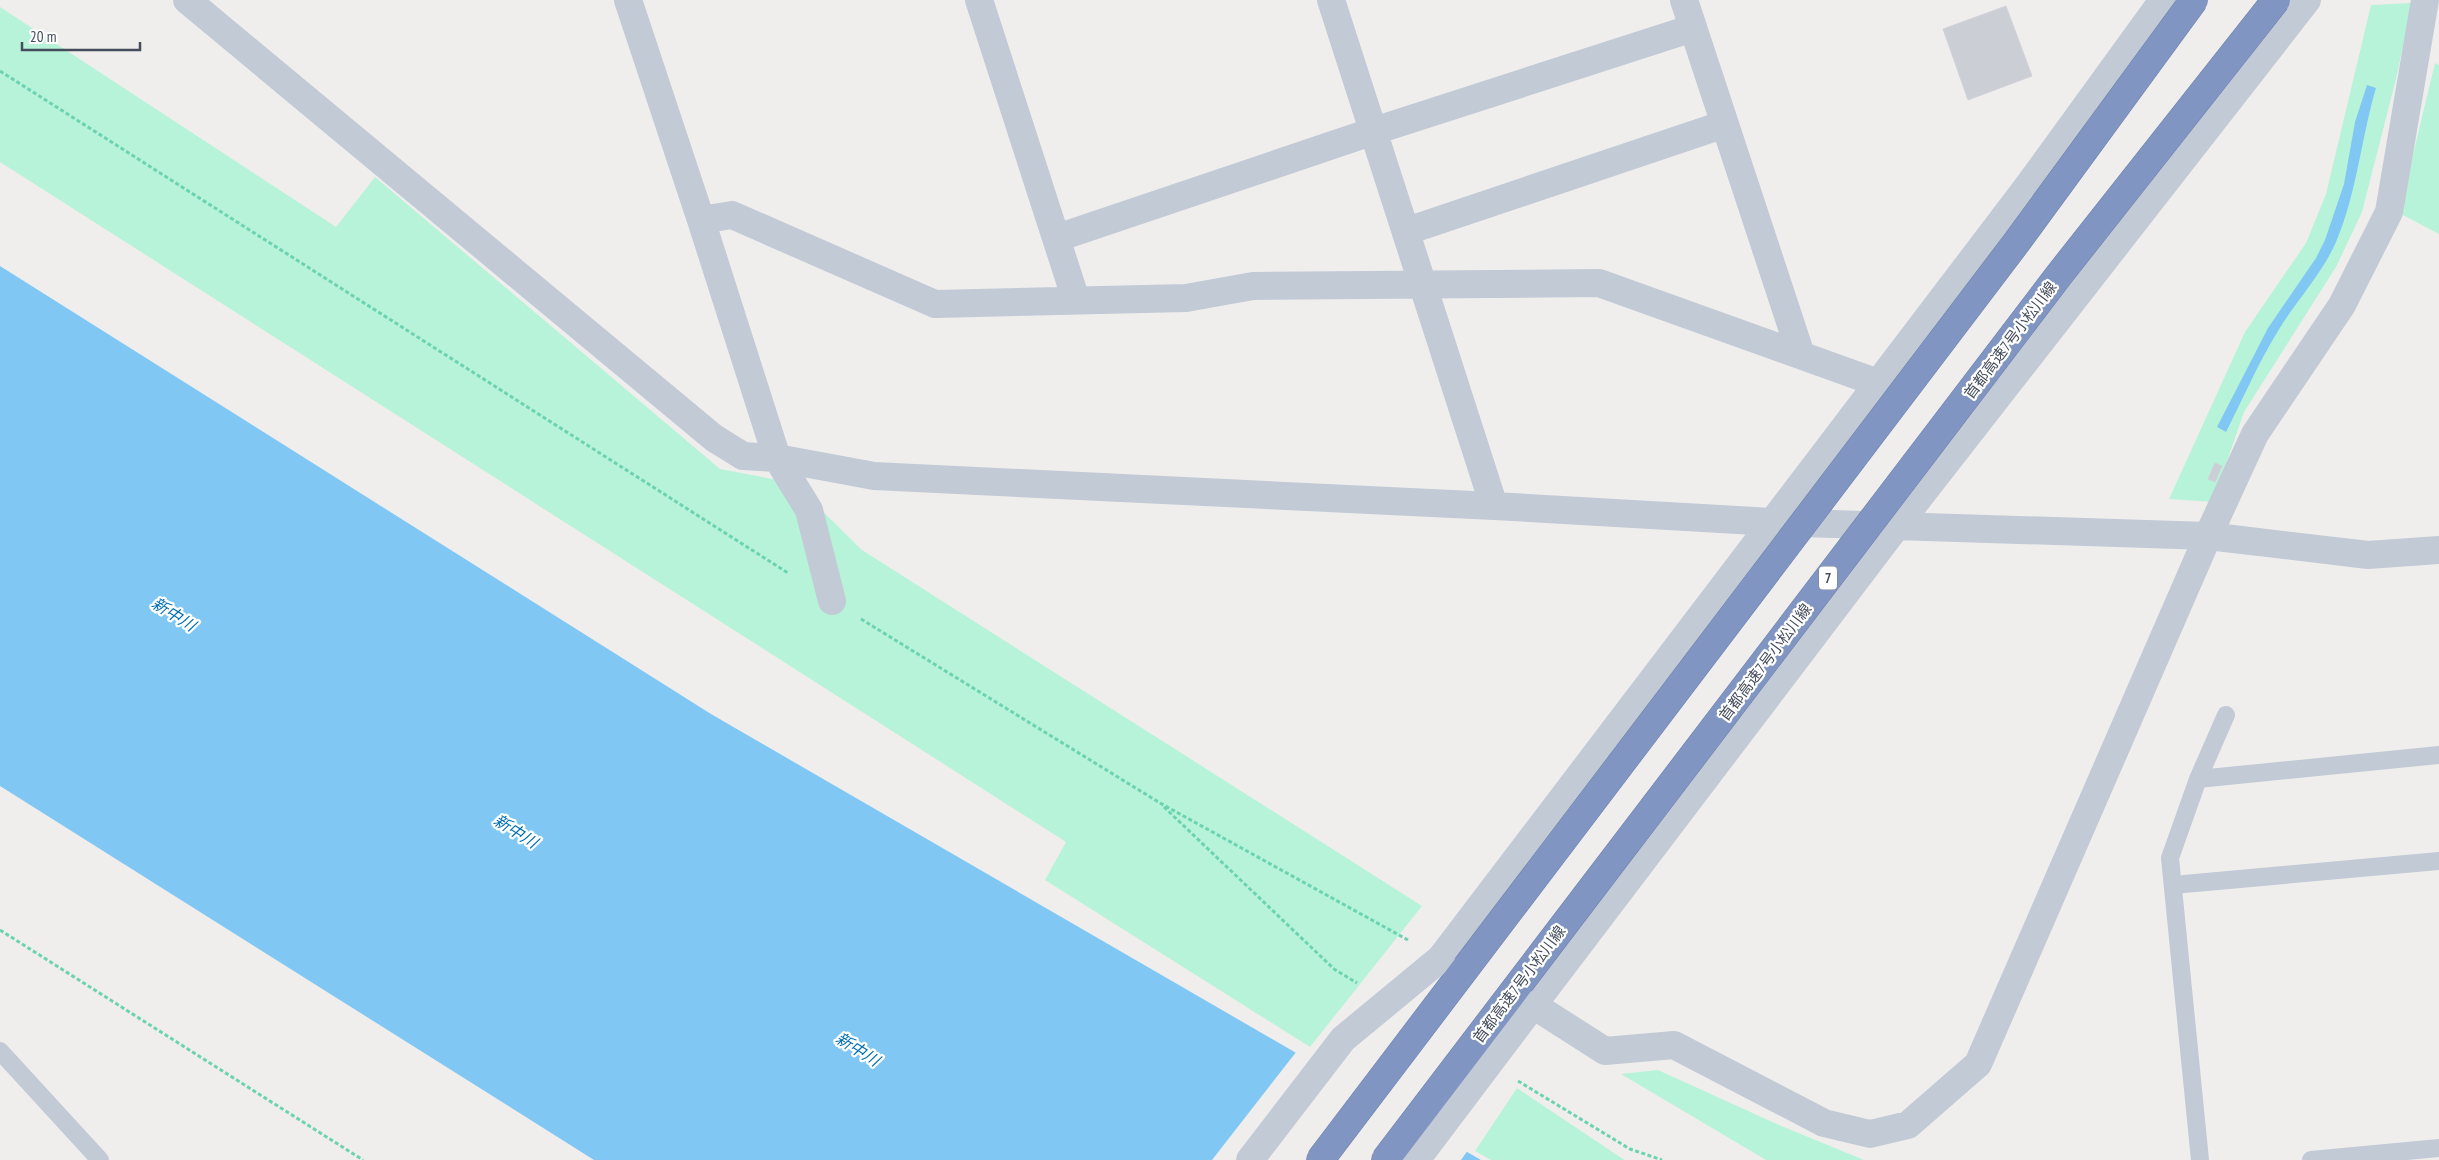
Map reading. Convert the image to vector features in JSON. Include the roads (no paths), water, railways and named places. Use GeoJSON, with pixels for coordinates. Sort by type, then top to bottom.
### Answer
{"type":"FeatureCollection","features":[{"type":"Feature","properties":{"kind":"highway"},"geometry":{"type":"LineString","coordinates":[[1320,1160],[2016,243],[2194,0]]}},
{"type":"Feature","properties":{"kind":"highway","name":"首都高速7号小松川線"},"geometry":{"type":"LineString","coordinates":[[1385,1160],[2059,275],[2276,0]]}},
{"type":"Feature","properties":{"kind":"street"},"geometry":{"type":"LineString","coordinates":[[188,0],[714,438],[743,456],[777,458],[874,476],[1494,506],[1772,522],[2208,536],[2368,555],[2439,550]]}},
{"type":"Feature","properties":{"kind":"street"},"geometry":{"type":"LineString","coordinates":[[628,0],[702,220],[777,458],[809,510],[832,601]]}},
{"type":"Feature","properties":{"kind":"street"},"geometry":{"type":"LineString","coordinates":[[979,0],[1076,300]]}},
{"type":"Feature","properties":{"kind":"street"},"geometry":{"type":"LineString","coordinates":[[1331,0],[1407,230],[1494,506]]}},
{"type":"Feature","properties":{"kind":"street"},"geometry":{"type":"LineString","coordinates":[[1684,0],[1801,355]]}},
{"type":"Feature","properties":{"kind":"street"},"geometry":{"type":"LineString","coordinates":[[1250,1160],[1343,1039],[1441,958],[2028,186],[2163,0]]}},
{"type":"Feature","properties":{"kind":"street"},"geometry":{"type":"LineString","coordinates":[[1416,1160],[1896,527],[2307,0]]}},
{"type":"Feature","properties":{"kind":"street"},"geometry":{"type":"LineString","coordinates":[[1534,1005],[1605,1051],[1674,1045],[1824,1123],[1870,1134],[1908,1124],[1978,1064],[2208,536],[2255,434],[2342,305],[2389,212],[2425,0]]}},
{"type":"Feature","properties":{"kind":"street"},"geometry":{"type":"LineString","coordinates":[[1057,238],[1374,131],[1694,28]]}},
{"type":"Feature","properties":{"kind":"street"},"geometry":{"type":"LineString","coordinates":[[1407,230],[1725,124]]}},
{"type":"Feature","properties":{"kind":"street"},"geometry":{"type":"LineString","coordinates":[[702,220],[732,215],[934,304],[1186,298],[1253,286],[1599,283],[1878,383]]}},
{"type":"Feature","properties":{"kind":"lane"},"geometry":{"type":"LineString","coordinates":[[2200,1160],[2170,858],[2198,779],[2226,715]]}},
{"type":"Feature","properties":{"kind":"lane"},"geometry":{"type":"LineString","coordinates":[[2198,779],[2439,755]]}},
{"type":"Feature","properties":{"kind":"lane"},"geometry":{"type":"LineString","coordinates":[[2173,885],[2439,861]]}},
{"type":"Feature","properties":{"kind":"lane"},"geometry":{"type":"LineString","coordinates":[[0,1051],[100,1160]]}},
{"type":"Feature","properties":{"kind":"lane"},"geometry":{"type":"LineString","coordinates":[[2311,1160],[2439,1148]]}},
{"type":"Feature","properties":{"kind":"water"},"geometry":{"type":"Polygon","coordinates":[[[2367,85],[2376,88],[2354,185],[2336,242],[2324,265],[2271,343],[2226,432],[2217,427],[2268,328],[2316,258],[2325,240],[2344,184],[2355,122],[2367,85]]]}},
{"type":"Feature","properties":{"kind":"water","name":"新中川"},"geometry":{"type":"Polygon","coordinates":[[[0,266],[711,714],[1481,1160],[594,1160],[0,786],[0,266]]]}}]}
